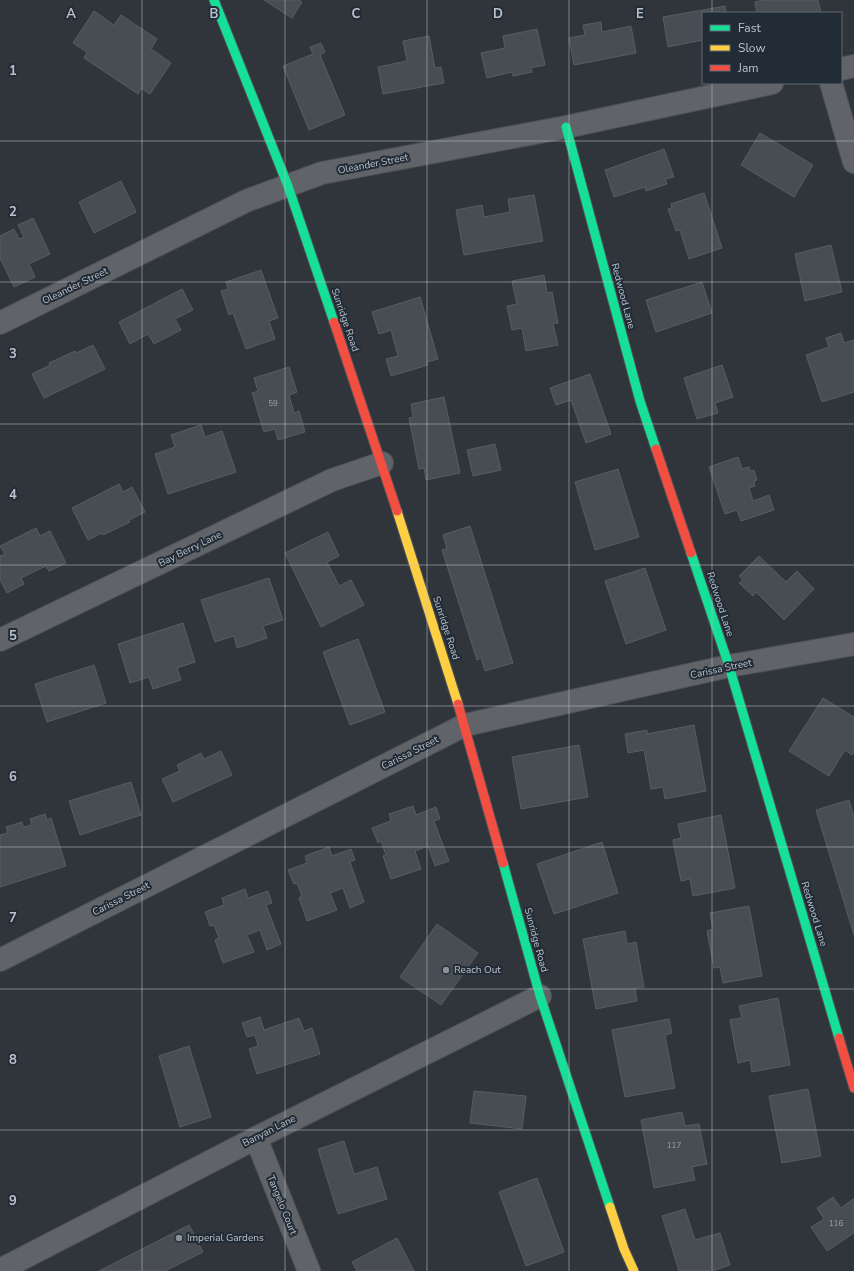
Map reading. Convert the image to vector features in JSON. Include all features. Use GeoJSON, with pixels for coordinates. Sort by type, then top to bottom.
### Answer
{"type":"FeatureCollection","features":[{"type":"Feature","properties":{"kind":"street","name":"Sunridge Road"},"geometry":{"type":"LineString","coordinates":[[214,0],[288,186],[382,463],[466,725],[540,996],[624,1249],[634,1271]]}},
{"type":"Feature","properties":{"kind":"street"},"geometry":{"type":"LineString","coordinates":[[842,68],[854,66]]}},
{"type":"Feature","properties":{"kind":"street","name":"Oleander Street"},"geometry":{"type":"LineString","coordinates":[[0,323],[246,201],[322,173],[566,127],[767,84]]}},
{"type":"Feature","properties":{"kind":"street"},"geometry":{"type":"LineString","coordinates":[[831,84],[854,162]]}},
{"type":"Feature","properties":{"kind":"street","name":"Redwood Lane"},"geometry":{"type":"LineString","coordinates":[[566,127],[640,401],[729,666],[854,1088]]}},
{"type":"Feature","properties":{"kind":"street","name":"Bay Berry Lane"},"geometry":{"type":"LineString","coordinates":[[0,640],[332,480],[382,463]]}},
{"type":"Feature","properties":{"kind":"street","name":"Carissa Street"},"geometry":{"type":"LineString","coordinates":[[0,960],[466,725],[729,666],[854,644]]}},
{"type":"Feature","properties":{"kind":"street","name":"Banyan Lane"},"geometry":{"type":"LineString","coordinates":[[0,1270],[256,1138],[540,996]]}},
{"type":"Feature","properties":{"kind":"street","name":"Tangelo Court"},"geometry":{"type":"LineString","coordinates":[[256,1138],[309,1271]]}},
{"type":"Feature","properties":{"kind":"building"},"geometry":{"type":"Polygon","coordinates":[[[264,0],[299,0],[302,2],[292,18],[264,0]]]}},
{"type":"Feature","properties":{"kind":"building"},"geometry":{"type":"Polygon","coordinates":[[[764,0],[818,0],[821,12],[757,12],[755,2],[764,0]]]}},
{"type":"Feature","properties":{"kind":"building"},"geometry":{"type":"Polygon","coordinates":[[[725,6],[726,12],[702,12],[702,40],[668,47],[663,17],[725,6]]]}},
{"type":"Feature","properties":{"kind":"building"},"geometry":{"type":"Polygon","coordinates":[[[94,11],[114,25],[121,15],[157,39],[151,49],[171,63],[150,94],[141,88],[138,94],[84,58],[87,52],[73,43],[94,11]]]}},
{"type":"Feature","properties":{"kind":"building"},"geometry":{"type":"Polygon","coordinates":[[[601,22],[602,32],[631,26],[636,53],[574,65],[569,38],[585,35],[583,25],[601,22]]]}},
{"type":"Feature","properties":{"kind":"building"},"geometry":{"type":"Polygon","coordinates":[[[537,29],[545,65],[531,68],[532,72],[513,76],[512,72],[487,78],[481,53],[505,48],[503,36],[537,29]]]}},
{"type":"Feature","properties":{"kind":"building"},"geometry":{"type":"Polygon","coordinates":[[[429,36],[435,68],[441,67],[444,83],[383,94],[378,67],[407,61],[403,41],[429,36]]]}},
{"type":"Feature","properties":{"kind":"building"},"geometry":{"type":"Polygon","coordinates":[[[321,43],[325,52],[320,55],[345,115],[309,130],[283,66],[313,54],[310,47],[321,43]]]}},
{"type":"Feature","properties":{"kind":"building"},"geometry":{"type":"Polygon","coordinates":[[[760,133],[813,165],[794,197],[741,165],[760,133]]]}},
{"type":"Feature","properties":{"kind":"building"},"geometry":{"type":"Polygon","coordinates":[[[664,149],[674,177],[665,179],[667,184],[646,191],[645,187],[614,197],[605,170],[664,149]]]}},
{"type":"Feature","properties":{"kind":"building"},"geometry":{"type":"Polygon","coordinates":[[[121,181],[136,212],[94,233],[79,202],[121,181]]]}},
{"type":"Feature","properties":{"kind":"building"},"geometry":{"type":"Polygon","coordinates":[[[704,193],[722,248],[689,259],[680,230],[676,231],[668,209],[672,208],[671,204],[704,193]]]}},
{"type":"Feature","properties":{"kind":"building"},"geometry":{"type":"Polygon","coordinates":[[[534,195],[543,241],[464,255],[456,210],[482,205],[484,217],[510,212],[508,199],[534,195]]]}},
{"type":"Feature","properties":{"kind":"building"},"geometry":{"type":"Polygon","coordinates":[[[33,218],[50,254],[29,264],[35,277],[14,287],[0,258],[0,236],[14,229],[19,239],[24,237],[18,225],[33,218]]]}},
{"type":"Feature","properties":{"kind":"building"},"geometry":{"type":"Polygon","coordinates":[[[831,245],[842,292],[805,301],[795,254],[831,245]]]}},
{"type":"Feature","properties":{"kind":"building"},"geometry":{"type":"Polygon","coordinates":[[[261,270],[278,318],[269,321],[275,339],[246,349],[233,313],[229,315],[221,291],[228,289],[226,282],[261,270]]]}},
{"type":"Feature","properties":{"kind":"building"},"geometry":{"type":"Polygon","coordinates":[[[544,275],[547,293],[552,292],[558,323],[553,324],[558,345],[526,351],[522,328],[512,330],[507,306],[517,304],[512,281],[544,275]]]}},
{"type":"Feature","properties":{"kind":"building"},"geometry":{"type":"Polygon","coordinates":[[[702,282],[712,313],[656,332],[646,300],[702,282]]]}},
{"type":"Feature","properties":{"kind":"building"},"geometry":{"type":"Polygon","coordinates":[[[182,289],[193,310],[175,319],[181,330],[154,344],[148,334],[130,344],[119,322],[182,289]]]}},
{"type":"Feature","properties":{"kind":"building"},"geometry":{"type":"Polygon","coordinates":[[[420,297],[438,359],[427,362],[428,365],[391,376],[386,359],[398,356],[391,330],[379,334],[372,312],[420,297]]]}},
{"type":"Feature","properties":{"kind":"building"},"geometry":{"type":"Polygon","coordinates":[[[841,333],[844,343],[854,340],[854,392],[822,402],[806,355],[829,347],[826,338],[841,333]]]}},
{"type":"Feature","properties":{"kind":"building"},"geometry":{"type":"Polygon","coordinates":[[[93,345],[105,369],[44,398],[32,374],[50,365],[49,363],[75,351],[76,353],[93,345]]]}},
{"type":"Feature","properties":{"kind":"building"},"geometry":{"type":"Polygon","coordinates":[[[722,365],[733,397],[715,403],[718,413],[697,419],[684,378],[722,365]]]}},
{"type":"Feature","properties":{"kind":"building"},"geometry":{"type":"Polygon","coordinates":[[[289,367],[297,392],[289,395],[294,413],[299,411],[305,432],[278,440],[275,429],[264,432],[252,393],[258,391],[254,378],[289,367]]]}},
{"type":"Feature","properties":{"kind":"building"},"geometry":{"type":"Polygon","coordinates":[[[590,374],[611,434],[586,443],[571,400],[556,405],[550,388],[590,374]]]}},
{"type":"Feature","properties":{"kind":"building"},"geometry":{"type":"Polygon","coordinates":[[[444,397],[460,473],[426,480],[424,468],[419,469],[409,418],[413,417],[411,404],[444,397]]]}},
{"type":"Feature","properties":{"kind":"building"},"geometry":{"type":"Polygon","coordinates":[[[201,425],[205,437],[222,431],[236,472],[168,494],[155,454],[175,447],[171,435],[201,425]]]}},
{"type":"Feature","properties":{"kind":"building"},"geometry":{"type":"Polygon","coordinates":[[[495,444],[501,470],[473,476],[467,450],[495,444]]]}},
{"type":"Feature","properties":{"kind":"building"},"geometry":{"type":"Polygon","coordinates":[[[738,457],[742,469],[749,467],[750,471],[754,470],[757,480],[754,481],[755,486],[749,488],[753,501],[769,495],[774,510],[741,521],[737,510],[725,514],[709,467],[738,457]]]}},
{"type":"Feature","properties":{"kind":"building"},"geometry":{"type":"Polygon","coordinates":[[[618,469],[639,537],[595,550],[575,482],[618,469]]]}},
{"type":"Feature","properties":{"kind":"building"},"geometry":{"type":"Polygon","coordinates":[[[119,484],[123,492],[132,487],[145,512],[129,520],[130,522],[103,535],[102,533],[88,540],[72,508],[119,484]]]}},
{"type":"Feature","properties":{"kind":"building"},"geometry":{"type":"Polygon","coordinates":[[[470,526],[513,663],[485,671],[481,658],[477,660],[442,550],[447,549],[443,535],[470,526]]]}},
{"type":"Feature","properties":{"kind":"building"},"geometry":{"type":"Polygon","coordinates":[[[36,528],[40,536],[50,531],[66,563],[49,571],[46,566],[21,578],[24,584],[7,593],[0,580],[0,556],[5,554],[0,546],[36,528]]]}},
{"type":"Feature","properties":{"kind":"building"},"geometry":{"type":"Polygon","coordinates":[[[328,532],[339,556],[327,562],[339,586],[351,580],[364,605],[321,627],[285,553],[328,532]]]}},
{"type":"Feature","properties":{"kind":"building"},"geometry":{"type":"Polygon","coordinates":[[[759,556],[786,582],[797,571],[814,589],[784,620],[756,592],[753,596],[739,583],[743,580],[739,576],[759,556]]]}},
{"type":"Feature","properties":{"kind":"building"},"geometry":{"type":"Polygon","coordinates":[[[645,568],[666,630],[626,644],[605,581],[645,568]]]}},
{"type":"Feature","properties":{"kind":"building"},"geometry":{"type":"Polygon","coordinates":[[[269,578],[283,620],[263,626],[267,638],[237,648],[234,636],[215,642],[201,600],[269,578]]]}},
{"type":"Feature","properties":{"kind":"building"},"geometry":{"type":"Polygon","coordinates":[[[183,623],[195,662],[177,668],[181,680],[153,689],[149,677],[130,683],[118,644],[183,623]]]}},
{"type":"Feature","properties":{"kind":"building"},"geometry":{"type":"Polygon","coordinates":[[[358,639],[385,712],[350,725],[323,652],[358,639]]]}},
{"type":"Feature","properties":{"kind":"building"},"geometry":{"type":"Polygon","coordinates":[[[94,665],[106,703],[47,722],[35,684],[94,665]]]}},
{"type":"Feature","properties":{"kind":"building"},"geometry":{"type":"Polygon","coordinates":[[[823,698],[854,717],[854,752],[852,755],[845,750],[829,776],[789,751],[823,698]]]}},
{"type":"Feature","properties":{"kind":"building"},"geometry":{"type":"Polygon","coordinates":[[[694,725],[706,791],[665,799],[663,787],[651,789],[644,750],[628,753],[625,734],[647,730],[647,734],[694,725]]]}},
{"type":"Feature","properties":{"kind":"building"},"geometry":{"type":"Polygon","coordinates":[[[579,745],[588,797],[521,809],[512,757],[579,745]]]}},
{"type":"Feature","properties":{"kind":"building"},"geometry":{"type":"Polygon","coordinates":[[[221,751],[232,775],[173,802],[162,779],[180,771],[177,765],[201,753],[204,759],[221,751]]]}},
{"type":"Feature","properties":{"kind":"building"},"geometry":{"type":"Polygon","coordinates":[[[131,782],[141,815],[80,835],[69,801],[131,782]]]}},
{"type":"Feature","properties":{"kind":"building"},"geometry":{"type":"Polygon","coordinates":[[[849,800],[854,817],[854,935],[816,810],[849,800]]]}},
{"type":"Feature","properties":{"kind":"building"},"geometry":{"type":"Polygon","coordinates":[[[413,806],[416,815],[436,807],[440,819],[434,821],[449,861],[435,866],[428,846],[415,851],[421,869],[391,879],[383,856],[386,855],[381,841],[378,843],[372,828],[391,821],[389,814],[413,806]]]}},
{"type":"Feature","properties":{"kind":"building"},"geometry":{"type":"Polygon","coordinates":[[[45,814],[47,820],[51,818],[66,866],[0,887],[0,835],[8,833],[6,827],[22,822],[23,827],[32,825],[30,819],[45,814]]]}},
{"type":"Feature","properties":{"kind":"building"},"geometry":{"type":"Polygon","coordinates":[[[721,815],[735,888],[693,896],[690,879],[681,881],[673,840],[681,838],[678,824],[721,815]]]}},
{"type":"Feature","properties":{"kind":"building"},"geometry":{"type":"Polygon","coordinates":[[[602,842],[618,893],[554,914],[537,864],[602,842]]]}},
{"type":"Feature","properties":{"kind":"building"},"geometry":{"type":"Polygon","coordinates":[[[329,847],[332,856],[351,849],[355,860],[350,862],[364,902],[350,908],[343,888],[330,893],[337,910],[307,921],[299,898],[302,896],[297,883],[294,884],[288,870],[307,863],[305,856],[329,847]]]}},
{"type":"Feature","properties":{"kind":"building"},"geometry":{"type":"Polygon","coordinates":[[[245,889],[248,898],[268,891],[272,903],[266,905],[281,944],[267,950],[260,930],[247,935],[254,952],[223,963],[215,940],[219,938],[214,925],[210,926],[205,912],[224,905],[222,898],[245,889]]]}},
{"type":"Feature","properties":{"kind":"building"},"geometry":{"type":"Polygon","coordinates":[[[749,906],[762,976],[723,983],[720,967],[714,968],[707,931],[713,929],[710,913],[749,906]]]}},
{"type":"Feature","properties":{"kind":"building"},"geometry":{"type":"Polygon","coordinates":[[[437,924],[478,953],[441,1005],[400,977],[437,924]]]}},
{"type":"Feature","properties":{"kind":"building"},"geometry":{"type":"Polygon","coordinates":[[[625,931],[627,944],[636,942],[644,987],[635,988],[637,1001],[596,1009],[583,939],[625,931]]]}},
{"type":"Feature","properties":{"kind":"building"},"geometry":{"type":"Polygon","coordinates":[[[778,998],[790,1065],[752,1072],[750,1060],[738,1063],[730,1020],[742,1018],[739,1006],[778,998]]]}},
{"type":"Feature","properties":{"kind":"building"},"geometry":{"type":"Polygon","coordinates":[[[260,1017],[264,1030],[299,1018],[304,1031],[312,1028],[320,1054],[257,1074],[249,1049],[258,1046],[255,1035],[247,1037],[242,1023],[260,1017]]]}},
{"type":"Feature","properties":{"kind":"building"},"geometry":{"type":"Polygon","coordinates":[[[669,1019],[672,1033],[665,1035],[675,1088],[625,1097],[612,1030],[669,1019]]]}},
{"type":"Feature","properties":{"kind":"building"},"geometry":{"type":"Polygon","coordinates":[[[189,1046],[211,1117],[180,1127],[159,1056],[189,1046]]]}},
{"type":"Feature","properties":{"kind":"building"},"geometry":{"type":"Polygon","coordinates":[[[808,1089],[821,1156],[782,1163],[769,1096],[808,1089]]]}},
{"type":"Feature","properties":{"kind":"building"},"geometry":{"type":"Polygon","coordinates":[[[474,1091],[526,1096],[522,1129],[470,1123],[474,1091]]]}},
{"type":"Feature","properties":{"kind":"building"},"geometry":{"type":"Polygon","coordinates":[[[682,1112],[685,1126],[699,1124],[707,1164],[692,1167],[695,1180],[654,1188],[641,1120],[682,1112]]]}},
{"type":"Feature","properties":{"kind":"building"},"geometry":{"type":"Polygon","coordinates":[[[344,1141],[354,1174],[377,1167],[387,1199],[338,1214],[318,1149],[344,1141]]]}},
{"type":"Feature","properties":{"kind":"building"},"geometry":{"type":"Polygon","coordinates":[[[537,1178],[564,1252],[526,1266],[499,1192],[537,1178]]]}},
{"type":"Feature","properties":{"kind":"building"},"geometry":{"type":"Polygon","coordinates":[[[833,1197],[841,1208],[853,1199],[854,1200],[854,1233],[827,1251],[811,1227],[824,1219],[817,1208],[833,1197]]]}},
{"type":"Feature","properties":{"kind":"building"},"geometry":{"type":"Polygon","coordinates":[[[685,1209],[695,1240],[720,1233],[730,1265],[712,1271],[679,1271],[662,1216],[685,1209]]]}},
{"type":"Feature","properties":{"kind":"building","name":"Imperial Gardens"},"geometry":{"type":"Polygon","coordinates":[[[189,1225],[203,1252],[165,1271],[99,1271],[189,1225]]]}},
{"type":"Feature","properties":{"kind":"building"},"geometry":{"type":"Polygon","coordinates":[[[397,1238],[414,1271],[357,1271],[352,1262],[397,1238]]]}},
{"type":"Feature","properties":{"kind":"traffic: fast"},"geometry":{"type":"LineString","coordinates":[[214,0],[288,186],[334,322]]}},
{"type":"Feature","properties":{"kind":"traffic: fast"},"geometry":{"type":"LineString","coordinates":[[566,127],[640,401],[656,449]]}},
{"type":"Feature","properties":{"kind":"traffic: fast"},"geometry":{"type":"LineString","coordinates":[[691,553],[729,666],[839,1038]]}},
{"type":"Feature","properties":{"kind":"traffic: fast"},"geometry":{"type":"LineString","coordinates":[[503,863],[540,996],[610,1207]]}},
{"type":"Feature","properties":{"kind":"traffic: slow"},"geometry":{"type":"LineString","coordinates":[[397,511],[458,704]]}},
{"type":"Feature","properties":{"kind":"traffic: slow"},"geometry":{"type":"LineString","coordinates":[[610,1207],[624,1249],[634,1271]]}},
{"type":"Feature","properties":{"kind":"traffic: jam"},"geometry":{"type":"LineString","coordinates":[[334,322],[397,511]]}},
{"type":"Feature","properties":{"kind":"traffic: jam"},"geometry":{"type":"LineString","coordinates":[[656,449],[691,553]]}},
{"type":"Feature","properties":{"kind":"traffic: jam"},"geometry":{"type":"LineString","coordinates":[[458,704],[503,863]]}},
{"type":"Feature","properties":{"kind":"traffic: jam"},"geometry":{"type":"LineString","coordinates":[[839,1038],[854,1088]]}},
{"type":"Feature","properties":{"kind":"place","name":"Reach Out"},"geometry":{"type":"Point","coordinates":[446,970]}},
{"type":"Feature","properties":{"kind":"place","name":"Imperial Gardens"},"geometry":{"type":"Point","coordinates":[179,1238]}}]}
